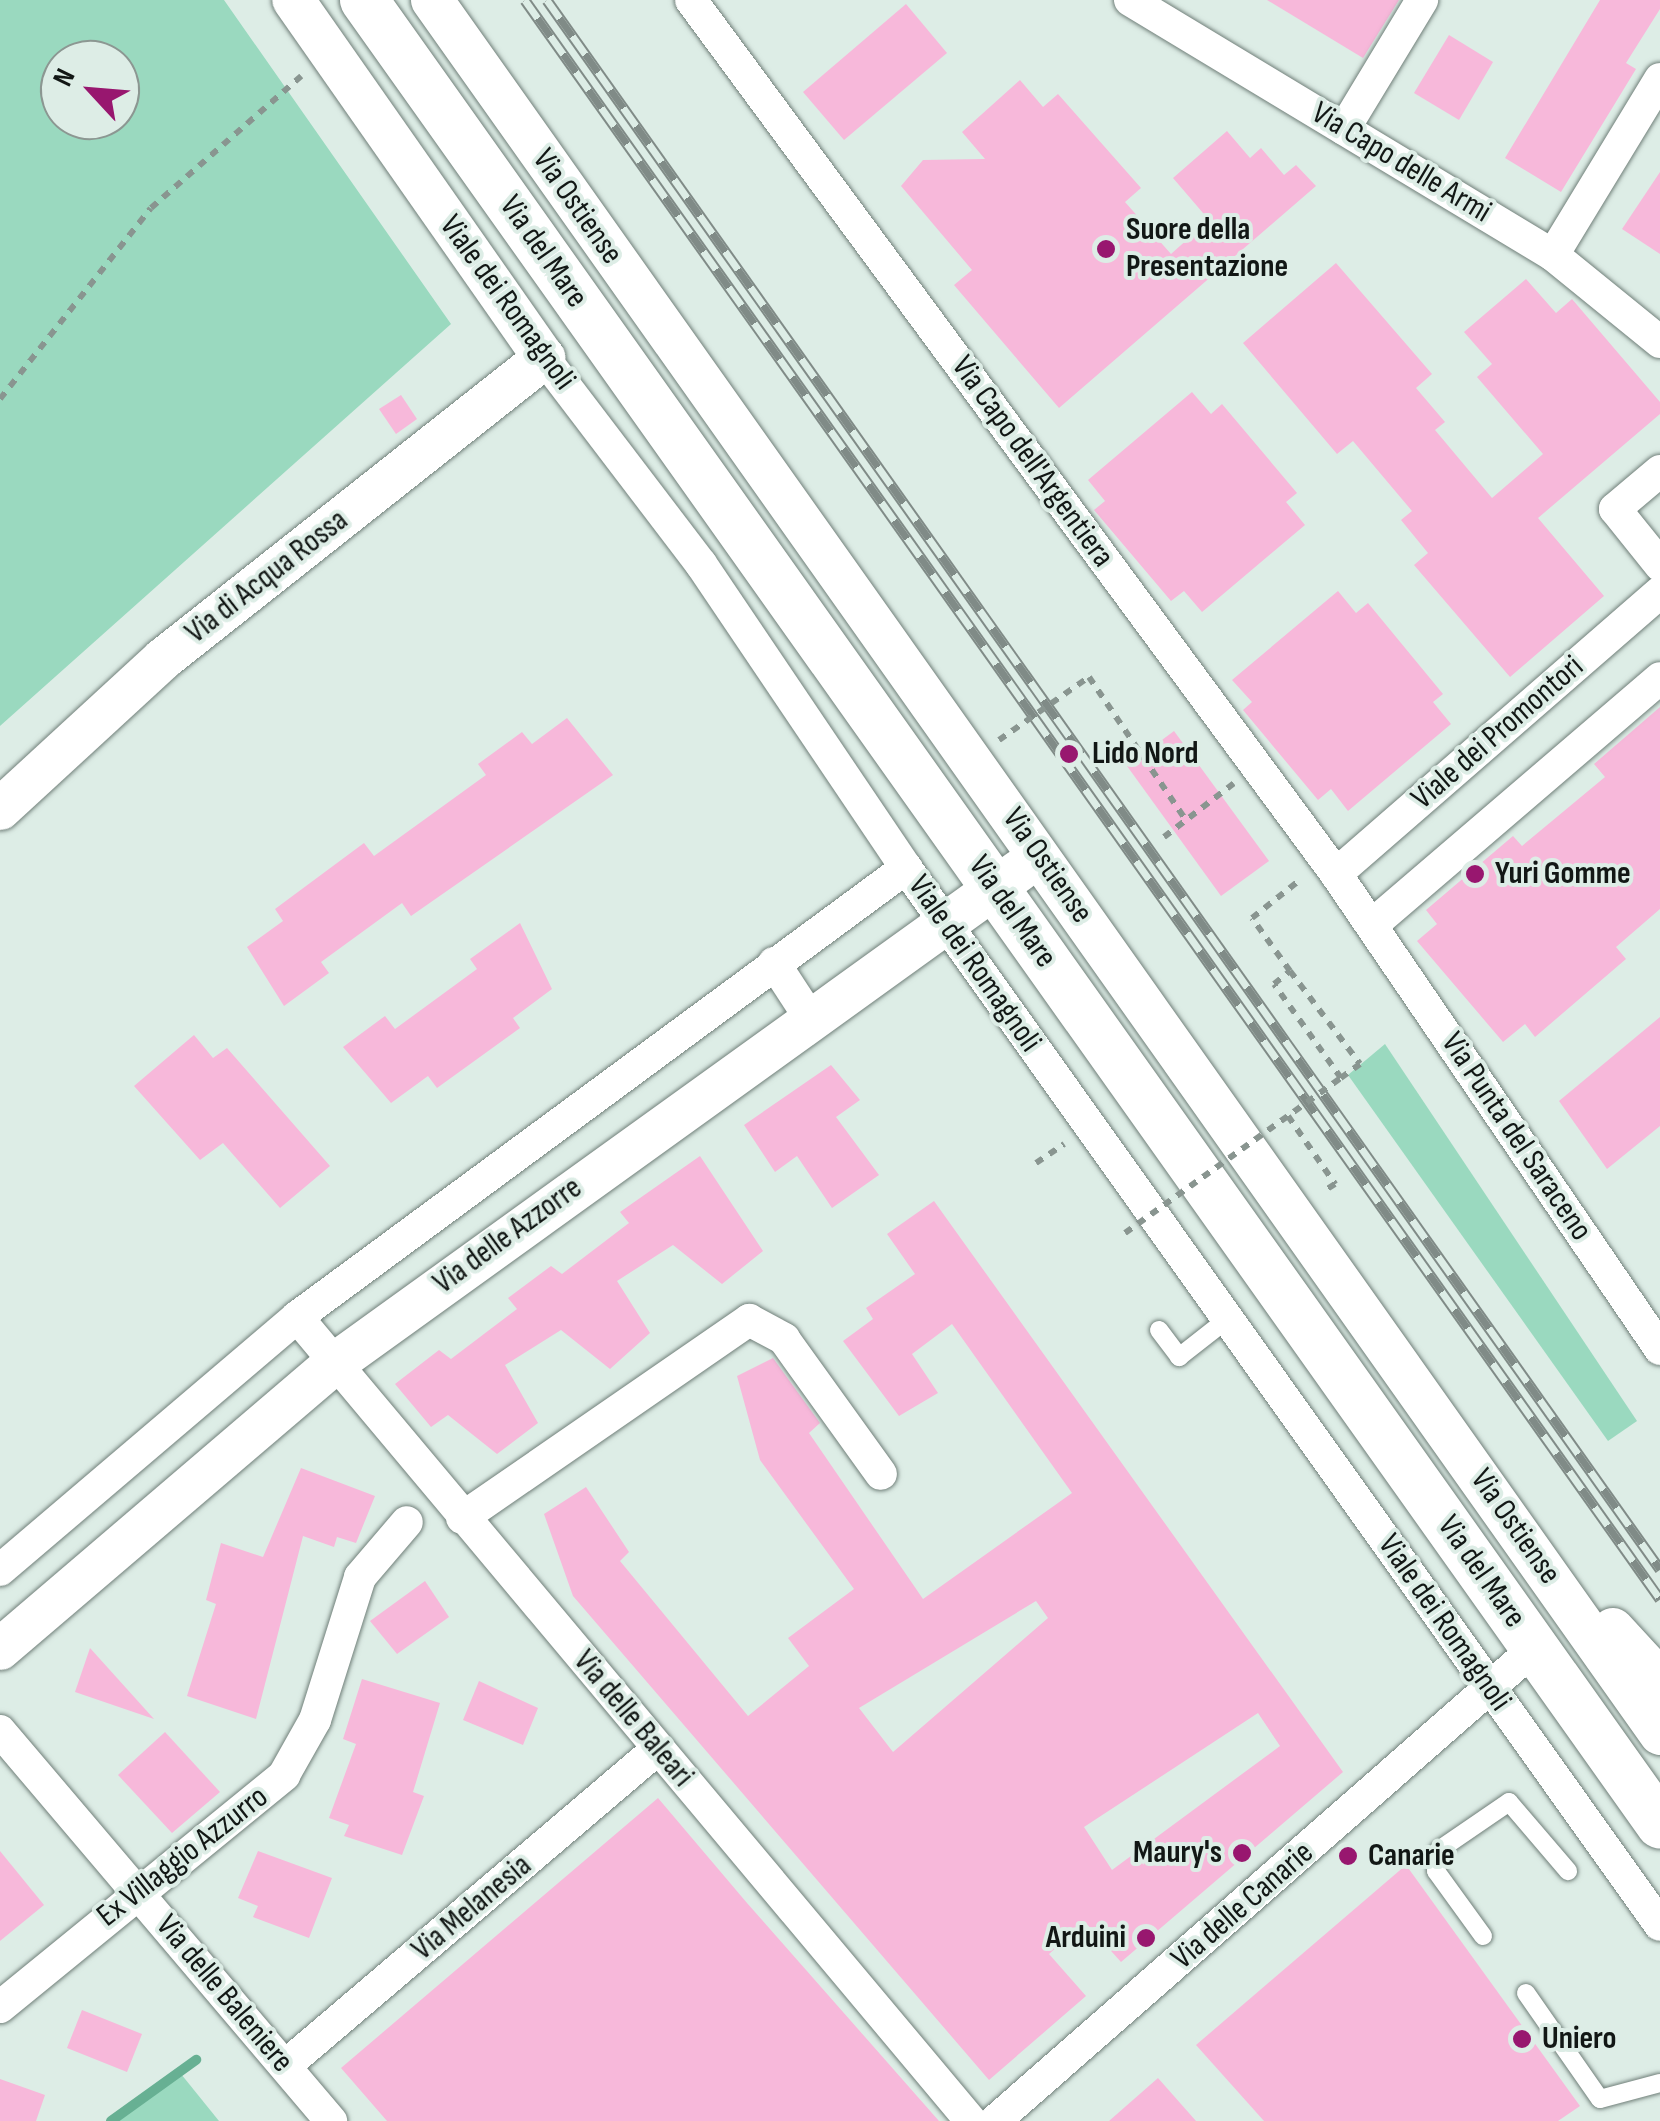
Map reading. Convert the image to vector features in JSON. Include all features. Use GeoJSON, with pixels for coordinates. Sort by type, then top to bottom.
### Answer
{"type":"FeatureCollection","features":[{"type":"Feature","properties":{"kind":"main road","name":"Via del Mare"},"geometry":{"type":"LineString","coordinates":[[364,0],[1660,1824]]}},
{"type":"Feature","properties":{"kind":"street","name":"Viale dei Romagnoli"},"geometry":{"type":"LineString","coordinates":[[293,0],[544,358],[701,564],[906,868],[1230,1317],[1490,1690],[1660,1925]]}},
{"type":"Feature","properties":{"kind":"street","name":"Via Ostiense"},"geometry":{"type":"LineString","coordinates":[[432,0],[1660,1734]]}},
{"type":"Feature","properties":{"kind":"street","name":"Via Capo dell'Argentiera"},"geometry":{"type":"LineString","coordinates":[[691,0],[1372,924]]}},
{"type":"Feature","properties":{"kind":"street","name":"Via Capo delle Armi"},"geometry":{"type":"LineString","coordinates":[[1130,0],[1554,255],[1660,342]]}},
{"type":"Feature","properties":{"kind":"street"},"geometry":{"type":"LineString","coordinates":[[1344,129],[1422,0]]}},
{"type":"Feature","properties":{"kind":"street"},"geometry":{"type":"LineString","coordinates":[[1554,255],[1660,79]]}},
{"type":"Feature","properties":{"kind":"street","name":"Via di Acqua Rossa"},"geometry":{"type":"LineString","coordinates":[[0,810],[138,680],[544,358]]}},
{"type":"Feature","properties":{"kind":"street"},"geometry":{"type":"LineString","coordinates":[[1660,472],[1616,509],[1660,565]]}},
{"type":"Feature","properties":{"kind":"street","name":"Viale dei Promontori"},"geometry":{"type":"LineString","coordinates":[[1330,867],[1660,592]]}},
{"type":"Feature","properties":{"kind":"street","name":"Viale dei Promontori"},"geometry":{"type":"LineString","coordinates":[[1372,924],[1660,678]]}},
{"type":"Feature","properties":{"kind":"street","name":"Via delle Azzorre"},"geometry":{"type":"LineString","coordinates":[[0,1649],[334,1364],[1040,856]]}},
{"type":"Feature","properties":{"kind":"street","name":"Via delle Azzorre"},"geometry":{"type":"LineString","coordinates":[[0,1570],[296,1317],[906,868]]}},
{"type":"Feature","properties":{"kind":"street","name":"Via Punta del Saraceno"},"geometry":{"type":"LineString","coordinates":[[1372,924],[1660,1348]]}},
{"type":"Feature","properties":{"kind":"street"},"geometry":{"type":"LineString","coordinates":[[774,964],[810,1018]]}},
{"type":"Feature","properties":{"kind":"street","name":"Via delle Baleari"},"geometry":{"type":"LineString","coordinates":[[296,1317],[971,2121]]}},
{"type":"Feature","properties":{"kind":"street"},"geometry":{"type":"LineString","coordinates":[[462,1518],[749,1320],[784,1340],[881,1474]]}},
{"type":"Feature","properties":{"kind":"street","name":"Ex Villaggio Azzurro"},"geometry":{"type":"LineString","coordinates":[[0,2007],[136,1890],[284,1775],[314,1720],[360,1576],[407,1522]]}},
{"type":"Feature","properties":{"kind":"street"},"geometry":{"type":"LineString","coordinates":[[1546,1570],[1660,1680]]}},
{"type":"Feature","properties":{"kind":"street"},"geometry":{"type":"LineString","coordinates":[[1490,1690],[1535,1648]]}},
{"type":"Feature","properties":{"kind":"street","name":"Via delle Canarie"},"geometry":{"type":"LineString","coordinates":[[995,2121],[1490,1690]]}},
{"type":"Feature","properties":{"kind":"street","name":"Via delle Baleniere"},"geometry":{"type":"LineString","coordinates":[[0,1731],[331,2121]]}},
{"type":"Feature","properties":{"kind":"street","name":"Via Melanesia"},"geometry":{"type":"LineString","coordinates":[[285,2066],[658,1749]]}},
{"type":"Feature","properties":{"kind":"lane"},"geometry":{"type":"LineString","coordinates":[[1159,1330],[1179,1357],[1230,1317]]}},
{"type":"Feature","properties":{"kind":"lane"},"geometry":{"type":"LineString","coordinates":[[1483,1936],[1436,1871],[1438,1850],[1509,1802],[1568,1871]]}},
{"type":"Feature","properties":{"kind":"lane"},"geometry":{"type":"LineString","coordinates":[[1526,1993],[1600,2099],[1660,2084]]}},
{"type":"Feature","properties":{"kind":"path"},"geometry":{"type":"LineString","coordinates":[[0,399],[151,208],[331,54]]}},
{"type":"Feature","properties":{"kind":"path"},"geometry":{"type":"LineString","coordinates":[[999,740],[1088,676],[1186,820]]}},
{"type":"Feature","properties":{"kind":"path"},"geometry":{"type":"LineString","coordinates":[[1164,837],[1256,765]]}},
{"type":"Feature","properties":{"kind":"path"},"geometry":{"type":"LineString","coordinates":[[1125,1233],[1360,1064],[1252,918],[1330,867]]}},
{"type":"Feature","properties":{"kind":"path"},"geometry":{"type":"LineString","coordinates":[[1290,971],[1274,984],[1341,1078]]}},
{"type":"Feature","properties":{"kind":"path"},"geometry":{"type":"LineString","coordinates":[[1288,1116],[1335,1184]]}},
{"type":"Feature","properties":{"kind":"green space"},"geometry":{"type":"Polygon","coordinates":[[[0,0],[224,0],[451,324],[0,726],[0,0]]]}},
{"type":"Feature","properties":{"kind":"green space"},"geometry":{"type":"Polygon","coordinates":[[[1385,1044],[1637,1421],[1608,1441],[1348,1075],[1385,1044]]]}},
{"type":"Feature","properties":{"kind":"green space"},"geometry":{"type":"Polygon","coordinates":[[[177,2069],[219,2121],[113,2121],[177,2069]]]}},
{"type":"Feature","properties":{"kind":"building"},"geometry":{"type":"Polygon","coordinates":[[[1267,0],[1399,0],[1363,58],[1267,0]]]}},
{"type":"Feature","properties":{"kind":"building"},"geometry":{"type":"Polygon","coordinates":[[[1600,0],[1660,0],[1660,9],[1626,63],[1636,69],[1561,192],[1505,158],[1600,0]]]}},
{"type":"Feature","properties":{"kind":"building"},"geometry":{"type":"Polygon","coordinates":[[[906,4],[947,53],[844,140],[803,92],[906,4]]]}},
{"type":"Feature","properties":{"kind":"building"},"geometry":{"type":"Polygon","coordinates":[[[1449,35],[1493,62],[1459,120],[1414,93],[1449,35]]]}},
{"type":"Feature","properties":{"kind":"building","name":"Suore della Presentazione"},"geometry":{"type":"Polygon","coordinates":[[[1020,80],[1043,107],[1058,94],[1141,188],[1125,202],[1171,254],[1209,220],[1173,178],[1227,131],[1250,158],[1261,148],[1284,175],[1296,165],[1316,186],[1059,408],[954,285],[972,270],[901,186],[923,160],[985,159],[962,132],[1020,80]]]}},
{"type":"Feature","properties":{"kind":"building"},"geometry":{"type":"Polygon","coordinates":[[[1660,172],[1660,254],[1622,229],[1660,172]]]}},
{"type":"Feature","properties":{"kind":"building"},"geometry":{"type":"Polygon","coordinates":[[[1336,263],[1432,374],[1416,388],[1445,422],[1435,430],[1492,498],[1543,454],[1477,377],[1492,364],[1464,332],[1526,279],[1556,313],[1572,299],[1660,402],[1660,414],[1538,518],[1604,596],[1510,677],[1414,565],[1428,553],[1401,520],[1412,511],[1353,441],[1337,454],[1243,343],[1336,263]]]}},
{"type":"Feature","properties":{"kind":"building"},"geometry":{"type":"Polygon","coordinates":[[[1192,392],[1211,414],[1222,404],[1297,493],[1286,502],[1305,525],[1202,612],[1184,591],[1171,601],[1094,510],[1105,501],[1088,480],[1192,392]]]}},
{"type":"Feature","properties":{"kind":"building"},"geometry":{"type":"Polygon","coordinates":[[[401,395],[417,419],[396,434],[379,409],[401,395]]]}},
{"type":"Feature","properties":{"kind":"building"},"geometry":{"type":"Polygon","coordinates":[[[1338,591],[1356,613],[1368,603],[1443,694],[1433,702],[1451,724],[1348,811],[1331,789],[1318,800],[1243,710],[1252,702],[1232,680],[1338,591]]]}},
{"type":"Feature","properties":{"kind":"building"},"geometry":{"type":"Polygon","coordinates":[[[1660,707],[1660,909],[1616,947],[1626,959],[1535,1037],[1525,1024],[1503,1042],[1417,941],[1437,924],[1426,910],[1513,836],[1522,846],[1605,777],[1594,764],[1660,707]]]}},
{"type":"Feature","properties":{"kind":"building"},"geometry":{"type":"Polygon","coordinates":[[[567,718],[613,775],[411,916],[402,903],[321,962],[329,973],[284,1006],[247,947],[283,921],[275,909],[364,843],[374,856],[486,775],[478,764],[522,732],[532,744],[567,718]]]}},
{"type":"Feature","properties":{"kind":"building"},"geometry":{"type":"Polygon","coordinates":[[[1174,731],[1269,861],[1221,896],[1127,766],[1174,731]]]}},
{"type":"Feature","properties":{"kind":"building"},"geometry":{"type":"Polygon","coordinates":[[[520,923],[552,989],[513,1018],[520,1028],[437,1088],[428,1076],[391,1103],[343,1047],[385,1016],[395,1029],[477,969],[470,959],[520,923]]]}},
{"type":"Feature","properties":{"kind":"building"},"geometry":{"type":"Polygon","coordinates":[[[1660,1017],[1660,1126],[1607,1169],[1559,1101],[1660,1017]]]}},
{"type":"Feature","properties":{"kind":"building"},"geometry":{"type":"Polygon","coordinates":[[[194,1035],[213,1058],[227,1048],[330,1166],[280,1208],[223,1143],[200,1160],[134,1086],[194,1035]]]}},
{"type":"Feature","properties":{"kind":"building"},"geometry":{"type":"Polygon","coordinates":[[[831,1065],[860,1100],[836,1117],[879,1175],[832,1208],[797,1156],[775,1172],[744,1125],[831,1065]]]}},
{"type":"Feature","properties":{"kind":"building"},"geometry":{"type":"Polygon","coordinates":[[[700,1156],[763,1251],[722,1284],[673,1245],[617,1281],[650,1333],[610,1369],[561,1330],[505,1365],[538,1423],[497,1454],[448,1415],[431,1427],[395,1384],[439,1350],[451,1359],[517,1309],[508,1298],[551,1266],[562,1274],[629,1223],[620,1212],[700,1156]]]}},
{"type":"Feature","properties":{"kind":"building"},"geometry":{"type":"Polygon","coordinates":[[[934,1201],[1343,1772],[1121,1962],[1085,1922],[1049,1954],[1086,1996],[989,2080],[573,1596],[544,1514],[586,1487],[629,1552],[620,1561],[748,1716],[809,1666],[788,1638],[854,1589],[760,1460],[737,1376],[773,1358],[820,1423],[809,1433],[923,1599],[1072,1493],[952,1324],[912,1354],[938,1393],[899,1416],[843,1341],[873,1319],[866,1308],[915,1274],[887,1234],[934,1201]],[[1036,1601],[859,1708],[893,1752],[1048,1618],[1036,1601]],[[1258,1713],[1084,1827],[1112,1870],[1280,1746],[1258,1713]]]}},
{"type":"Feature","properties":{"kind":"building"},"geometry":{"type":"Polygon","coordinates":[[[301,1468],[375,1496],[356,1543],[337,1537],[334,1547],[303,1536],[256,1719],[187,1696],[216,1604],[206,1600],[221,1543],[263,1557],[301,1468]]]}},
{"type":"Feature","properties":{"kind":"building"},"geometry":{"type":"Polygon","coordinates":[[[425,1581],[449,1617],[397,1654],[370,1621],[425,1581]]]}},
{"type":"Feature","properties":{"kind":"building"},"geometry":{"type":"Polygon","coordinates":[[[90,1648],[154,1719],[75,1692],[90,1648]]]}},
{"type":"Feature","properties":{"kind":"building"},"geometry":{"type":"Polygon","coordinates":[[[362,1679],[440,1703],[413,1792],[424,1796],[402,1855],[344,1836],[349,1825],[329,1818],[356,1744],[343,1739],[362,1679]]]}},
{"type":"Feature","properties":{"kind":"building"},"geometry":{"type":"Polygon","coordinates":[[[479,1681],[538,1708],[523,1745],[463,1720],[479,1681]]]}},
{"type":"Feature","properties":{"kind":"building"},"geometry":{"type":"Polygon","coordinates":[[[165,1732],[220,1792],[172,1833],[118,1775],[165,1732]]]}},
{"type":"Feature","properties":{"kind":"building"},"geometry":{"type":"Polygon","coordinates":[[[658,1798],[939,2121],[387,2121],[341,2068],[658,1798]]]}},
{"type":"Feature","properties":{"kind":"building"},"geometry":{"type":"Polygon","coordinates":[[[0,1851],[44,1905],[0,1941],[0,1851]]]}},
{"type":"Feature","properties":{"kind":"building"},"geometry":{"type":"Polygon","coordinates":[[[258,1851],[332,1878],[309,1938],[253,1917],[258,1906],[238,1898],[258,1851]]]}},
{"type":"Feature","properties":{"kind":"building"},"geometry":{"type":"Polygon","coordinates":[[[1406,1865],[1580,2106],[1558,2121],[1264,2121],[1196,2045],[1406,1865]]]}},
{"type":"Feature","properties":{"kind":"building"},"geometry":{"type":"Polygon","coordinates":[[[82,2010],[142,2034],[127,2072],[67,2048],[82,2010]]]}},
{"type":"Feature","properties":{"kind":"building"},"geometry":{"type":"Polygon","coordinates":[[[1158,2078],[1196,2121],[1109,2121],[1158,2078]]]}},
{"type":"Feature","properties":{"kind":"building"},"geometry":{"type":"Polygon","coordinates":[[[0,2079],[45,2095],[36,2121],[0,2121],[0,2079]]]}},
{"type":"Feature","properties":{"kind":"waterway"},"geometry":{"type":"LineString","coordinates":[[111,2121],[196,2060]]}},
{"type":"Feature","properties":{"kind":"railway"},"geometry":{"type":"LineString","coordinates":[[525,0],[1660,1599]]}},
{"type":"Feature","properties":{"kind":"railway"},"geometry":{"type":"LineString","coordinates":[[547,0],[1660,1569]]}},
{"type":"Feature","properties":{"kind":"place","name":"Suore della Presentazione"},"geometry":{"type":"Point","coordinates":[1106,249]}},
{"type":"Feature","properties":{"kind":"place","name":"Lido Nord"},"geometry":{"type":"Point","coordinates":[1069,754]}},
{"type":"Feature","properties":{"kind":"place","name":"Yuri Gomme"},"geometry":{"type":"Point","coordinates":[1475,874]}},
{"type":"Feature","properties":{"kind":"place","name":"Maury's"},"geometry":{"type":"Point","coordinates":[1242,1853]}},
{"type":"Feature","properties":{"kind":"place","name":"Canarie"},"geometry":{"type":"Point","coordinates":[1348,1856]}},
{"type":"Feature","properties":{"kind":"place","name":"Arduini"},"geometry":{"type":"Point","coordinates":[1146,1938]}},
{"type":"Feature","properties":{"kind":"place","name":"Uniero"},"geometry":{"type":"Point","coordinates":[1522,2039]}}]}
